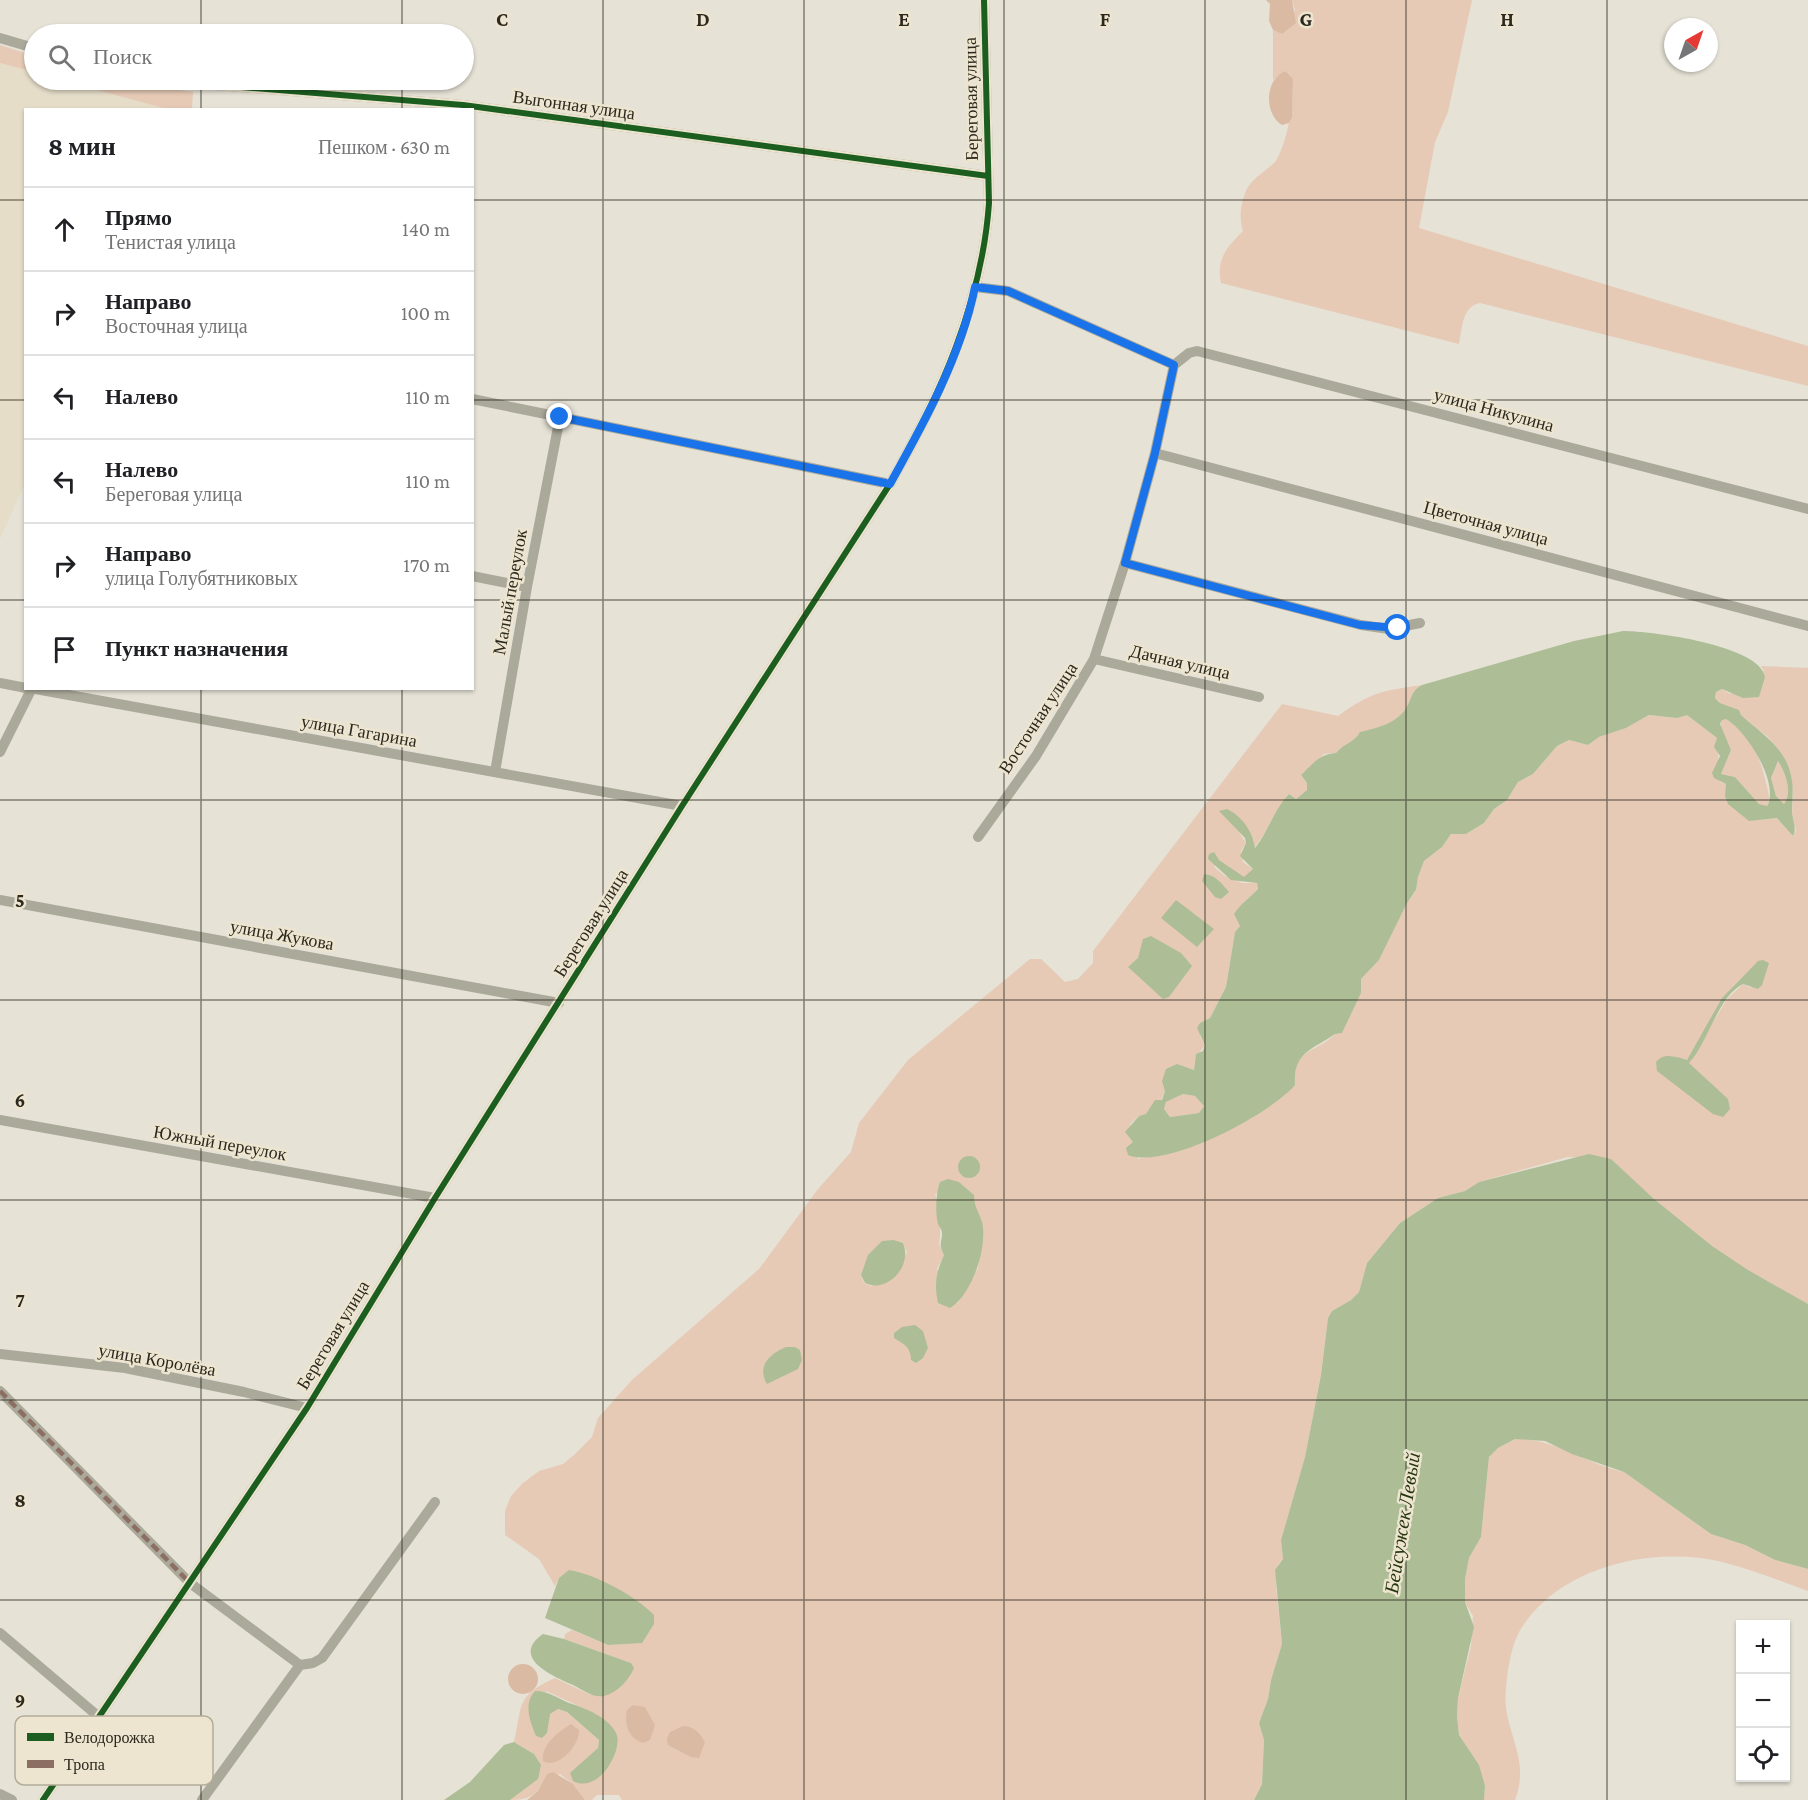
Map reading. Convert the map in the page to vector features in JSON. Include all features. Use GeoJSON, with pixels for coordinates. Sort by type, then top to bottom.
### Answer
{"type":"FeatureCollection","features":[{"type":"Feature","properties":{"kind":"street","name":"Береговая улица"},"geometry":{"type":"LineString","coordinates":[[100,1716],[307,1408],[435,1198],[682,806],[890,484],[917,436],[946,374],[975,287],[988,215],[984,0]]}},
{"type":"Feature","properties":{"kind":"street"},"geometry":{"type":"LineString","coordinates":[[0,38],[24,45]]}},
{"type":"Feature","properties":{"kind":"street","name":"Выгонная улица"},"geometry":{"type":"LineString","coordinates":[[278,90],[463,105],[988,176]]}},
{"type":"Feature","properties":{"kind":"street"},"geometry":{"type":"LineString","coordinates":[[975,287],[1008,291],[1174,365]]}},
{"type":"Feature","properties":{"kind":"street","name":"улица Никулина"},"geometry":{"type":"LineString","coordinates":[[1174,365],[1189,353],[1197,351],[1808,509]]}},
{"type":"Feature","properties":{"kind":"street","name":"Восточная улица"},"geometry":{"type":"LineString","coordinates":[[978,837],[1036,756],[1094,659],[1125,563],[1155,453],[1174,365]]}},
{"type":"Feature","properties":{"kind":"street"},"geometry":{"type":"LineString","coordinates":[[474,399],[890,484]]}},
{"type":"Feature","properties":{"kind":"street","name":"Малый переулок"},"geometry":{"type":"LineString","coordinates":[[495,772],[526,587],[560,417]]}},
{"type":"Feature","properties":{"kind":"street","name":"Цветочная улица"},"geometry":{"type":"LineString","coordinates":[[1155,453],[1808,626]]}},
{"type":"Feature","properties":{"kind":"street"},"geometry":{"type":"LineString","coordinates":[[1125,563],[1360,625],[1389,629],[1420,623]]}},
{"type":"Feature","properties":{"kind":"street"},"geometry":{"type":"LineString","coordinates":[[474,576],[526,587]]}},
{"type":"Feature","properties":{"kind":"street","name":"Дачная улица"},"geometry":{"type":"LineString","coordinates":[[1094,659],[1258,697]]}},
{"type":"Feature","properties":{"kind":"street"},"geometry":{"type":"LineString","coordinates":[[0,683],[24,688]]}},
{"type":"Feature","properties":{"kind":"street"},"geometry":{"type":"LineString","coordinates":[[0,752],[31,690]]}},
{"type":"Feature","properties":{"kind":"street","name":"улица Гагарина"},"geometry":{"type":"LineString","coordinates":[[38,690],[682,806]]}},
{"type":"Feature","properties":{"kind":"street","name":"улица Жукова"},"geometry":{"type":"LineString","coordinates":[[0,900],[559,1003]]}},
{"type":"Feature","properties":{"kind":"street","name":"Южный переулок"},"geometry":{"type":"LineString","coordinates":[[0,1120],[435,1198]]}},
{"type":"Feature","properties":{"kind":"street","name":"улица Королёва"},"geometry":{"type":"LineString","coordinates":[[0,1354],[125,1368],[244,1392],[307,1408]]}},
{"type":"Feature","properties":{"kind":"street"},"geometry":{"type":"LineString","coordinates":[[0,1391],[190,1583],[300,1665]]}},
{"type":"Feature","properties":{"kind":"street"},"geometry":{"type":"LineString","coordinates":[[213,1785],[300,1665],[313,1663],[322,1658],[435,1502]]}},
{"type":"Feature","properties":{"kind":"street"},"geometry":{"type":"LineString","coordinates":[[0,1633],[98,1716]]}},
{"type":"Feature","properties":{"kind":"street","name":"Береговая улица"},"geometry":{"type":"LineString","coordinates":[[42,1800],[52,1785]]}},
{"type":"Feature","properties":{"kind":"street"},"geometry":{"type":"LineString","coordinates":[[202,1800],[213,1785]]}},
{"type":"Feature","properties":{"kind":"street"},"geometry":{"type":"LineString","coordinates":[[0,1794],[12,1800]]}},
{"type":"Feature","properties":{"kind":"shaded area"},"geometry":{"type":"Polygon","coordinates":[[[1266,0],[1292,0],[1296,23],[1282,34],[1273,30],[1269,21],[1270,4],[1266,0]]]}},
{"type":"Feature","properties":{"kind":"shaded area"},"geometry":{"type":"Polygon","coordinates":[[[1292,0],[1472,0],[1448,112],[1435,142],[1419,228],[1808,346],[1808,386],[1480,303],[1474,305],[1466,313],[1459,344],[1221,283],[1220,267],[1224,254],[1243,231],[1241,211],[1246,191],[1255,179],[1275,162],[1288,130],[1293,87],[1291,77],[1286,71],[1273,80],[1273,30],[1282,34],[1295,10],[1292,0]]]}},
{"type":"Feature","properties":{"kind":"shaded area"},"geometry":{"type":"Polygon","coordinates":[[[0,45],[24,53],[24,69],[0,63],[0,45]]]}},
{"type":"Feature","properties":{"kind":"shaded area"},"geometry":{"type":"Polygon","coordinates":[[[0,63],[24,69],[24,90],[97,90],[163,108],[24,108],[24,485],[0,539],[0,63]]]}},
{"type":"Feature","properties":{"kind":"shaded area"},"geometry":{"type":"Polygon","coordinates":[[[1286,71],[1293,79],[1292,117],[1289,123],[1282,125],[1272,113],[1269,97],[1274,81],[1286,71]]]}},
{"type":"Feature","properties":{"kind":"shaded area"},"geometry":{"type":"Polygon","coordinates":[[[97,90],[193,92],[192,108],[163,108],[97,90]]]}},
{"type":"Feature","properties":{"kind":"shaded area"},"geometry":{"type":"Polygon","coordinates":[[[1761,666],[1808,668],[1808,1304],[1757,1277],[1703,1241],[1652,1199],[1611,1159],[1568,1157],[1479,1182],[1465,1191],[1438,1198],[1400,1223],[1367,1263],[1359,1292],[1351,1300],[1332,1311],[1328,1318],[1321,1375],[1305,1457],[1281,1540],[1283,1559],[1278,1565],[1276,1587],[1282,1644],[1268,1699],[1259,1723],[1264,1740],[1262,1784],[1254,1800],[622,1800],[619,1795],[597,1795],[592,1800],[585,1800],[573,1784],[560,1774],[544,1780],[531,1796],[510,1800],[523,1789],[541,1766],[534,1754],[514,1742],[520,1710],[527,1696],[542,1684],[555,1678],[591,1695],[631,1663],[564,1639],[565,1634],[572,1630],[608,1645],[621,1644],[559,1578],[555,1586],[539,1559],[505,1535],[505,1511],[511,1496],[539,1471],[563,1464],[574,1455],[592,1437],[598,1418],[632,1380],[759,1269],[818,1189],[851,1152],[859,1123],[908,1060],[1030,959],[1041,959],[1065,982],[1078,979],[1093,963],[1093,951],[1282,704],[1338,716],[1359,702],[1377,694],[1422,685],[1414,692],[1406,708],[1397,718],[1380,727],[1361,732],[1336,753],[1324,754],[1301,775],[1307,783],[1307,790],[1296,799],[1289,794],[1254,848],[1254,840],[1239,832],[1246,843],[1241,851],[1243,862],[1253,869],[1244,878],[1219,860],[1214,867],[1225,876],[1242,883],[1257,883],[1258,889],[1237,918],[1240,926],[1235,932],[1226,987],[1210,1018],[1200,1023],[1200,1036],[1205,1045],[1195,1059],[1194,1070],[1186,1068],[1146,1115],[1139,1116],[1130,1124],[1138,1159],[1189,1147],[1295,1085],[1297,1064],[1301,1058],[1335,1034],[1349,1016],[1359,993],[1361,979],[1379,960],[1407,903],[1416,891],[1424,861],[1442,847],[1451,834],[1466,834],[1484,823],[1494,809],[1507,800],[1518,782],[1533,774],[1557,746],[1569,740],[1588,745],[1599,737],[1626,728],[1649,715],[1677,718],[1686,714],[1717,738],[1720,782],[1726,784],[1736,810],[1758,820],[1777,818],[1793,836],[1796,830],[1792,815],[1793,792],[1776,747],[1769,738],[1741,715],[1739,710],[1720,703],[1715,698],[1716,692],[1722,689],[1730,694],[1764,671],[1761,666]],[[1758,962],[1733,986],[1687,1060],[1670,1056],[1697,1072],[1688,1064],[1727,999],[1743,984],[1751,988],[1758,962]],[[959,1182],[935,1194],[940,1219],[939,1244],[944,1255],[937,1269],[957,1304],[978,1268],[982,1222],[974,1206],[974,1195],[959,1182]],[[894,1240],[861,1275],[864,1283],[871,1286],[907,1253],[903,1243],[894,1240]],[[546,1691],[550,1714],[557,1709],[567,1712],[599,1740],[598,1748],[613,1757],[585,1709],[546,1691]]]}},
{"type":"Feature","properties":{"kind":"shaded area"},"geometry":{"type":"Polygon","coordinates":[[[1722,719],[1726,719],[1742,731],[1753,746],[1768,789],[1767,806],[1759,804],[1735,777],[1721,774],[1731,750],[1722,731],[1722,719]]]}},
{"type":"Feature","properties":{"kind":"shaded area"},"geometry":{"type":"Polygon","coordinates":[[[1778,761],[1788,788],[1784,804],[1776,796],[1771,778],[1778,761]]]}},
{"type":"Feature","properties":{"kind":"shaded area"},"geometry":{"type":"Polygon","coordinates":[[[1183,1094],[1195,1096],[1204,1106],[1199,1113],[1170,1117],[1164,1109],[1166,1102],[1183,1094]]]}},
{"type":"Feature","properties":{"kind":"shaded area"},"geometry":{"type":"Polygon","coordinates":[[[1515,1439],[1544,1443],[1624,1472],[1711,1534],[1745,1545],[1775,1560],[1808,1569],[1808,1591],[1722,1562],[1669,1557],[1641,1559],[1613,1565],[1587,1574],[1563,1587],[1542,1604],[1524,1624],[1511,1655],[1506,1703],[1520,1770],[1515,1800],[1484,1800],[1485,1786],[1459,1735],[1457,1716],[1458,1698],[1471,1646],[1473,1616],[1465,1602],[1465,1579],[1469,1558],[1481,1537],[1489,1457],[1498,1448],[1515,1439]]]}},
{"type":"Feature","properties":{"kind":"shaded area"},"geometry":{"type":"Polygon","coordinates":[[[523,1664],[533,1669],[538,1679],[533,1689],[523,1694],[513,1689],[508,1679],[513,1669],[523,1664]]]}},
{"type":"Feature","properties":{"kind":"shaded area"},"geometry":{"type":"Polygon","coordinates":[[[633,1705],[645,1707],[655,1725],[650,1740],[643,1743],[634,1738],[628,1730],[627,1710],[633,1705]]]}},
{"type":"Feature","properties":{"kind":"shaded area"},"geometry":{"type":"Polygon","coordinates":[[[571,1724],[579,1730],[572,1749],[555,1762],[543,1761],[548,1744],[571,1724]]]}},
{"type":"Feature","properties":{"kind":"shaded area"},"geometry":{"type":"Polygon","coordinates":[[[683,1726],[696,1731],[705,1742],[699,1758],[691,1757],[668,1745],[667,1738],[670,1732],[683,1726]]]}},
{"type":"Feature","properties":{"kind":"shaded area"},"geometry":{"type":"Polygon","coordinates":[[[553,1772],[573,1784],[585,1800],[527,1800],[538,1791],[547,1774],[553,1772]]]}},
{"type":"Feature","properties":{"kind":"water"},"geometry":{"type":"Polygon","coordinates":[[[1623,631],[1679,637],[1725,648],[1745,656],[1759,666],[1765,677],[1759,697],[1743,698],[1722,689],[1716,692],[1715,698],[1720,703],[1739,710],[1741,715],[1771,741],[1784,757],[1792,781],[1792,813],[1795,828],[1793,836],[1777,818],[1749,821],[1728,804],[1725,796],[1726,784],[1714,778],[1712,773],[1720,756],[1714,747],[1717,738],[1687,715],[1677,718],[1649,715],[1626,728],[1599,737],[1588,745],[1569,740],[1557,746],[1533,774],[1518,782],[1507,800],[1494,809],[1484,823],[1466,834],[1451,834],[1442,847],[1424,861],[1416,890],[1407,903],[1379,960],[1361,979],[1361,993],[1342,1033],[1335,1034],[1306,1053],[1297,1065],[1295,1085],[1263,1111],[1216,1137],[1166,1155],[1145,1158],[1128,1155],[1126,1148],[1133,1142],[1125,1132],[1139,1116],[1146,1114],[1155,1100],[1162,1100],[1165,1091],[1162,1081],[1166,1069],[1177,1064],[1194,1070],[1196,1054],[1203,1051],[1205,1045],[1197,1028],[1200,1023],[1210,1018],[1226,987],[1235,932],[1240,926],[1234,914],[1258,889],[1257,883],[1231,880],[1208,859],[1209,854],[1214,852],[1219,860],[1244,877],[1253,869],[1240,856],[1246,843],[1245,838],[1219,811],[1227,809],[1242,820],[1252,836],[1255,848],[1289,794],[1296,799],[1307,790],[1307,783],[1301,775],[1313,763],[1336,753],[1360,732],[1380,727],[1397,718],[1406,708],[1414,692],[1422,685],[1574,641],[1623,631]],[[1726,719],[1720,724],[1731,750],[1721,774],[1735,777],[1759,804],[1767,806],[1770,796],[1769,785],[1759,759],[1743,735],[1726,719]],[[1778,761],[1771,778],[1776,796],[1784,804],[1788,788],[1778,761]],[[1183,1094],[1166,1102],[1164,1109],[1170,1117],[1199,1113],[1204,1106],[1195,1096],[1183,1094]]]}},
{"type":"Feature","properties":{"kind":"water"},"geometry":{"type":"Polygon","coordinates":[[[1204,874],[1215,878],[1229,892],[1221,899],[1215,897],[1202,881],[1204,874]]]}},
{"type":"Feature","properties":{"kind":"water"},"geometry":{"type":"Polygon","coordinates":[[[1176,900],[1214,929],[1197,947],[1161,918],[1176,900]]]}},
{"type":"Feature","properties":{"kind":"water"},"geometry":{"type":"Polygon","coordinates":[[[1151,936],[1181,953],[1192,966],[1169,997],[1163,999],[1128,967],[1138,958],[1143,939],[1151,936]]]}},
{"type":"Feature","properties":{"kind":"water"},"geometry":{"type":"Polygon","coordinates":[[[1763,960],[1769,963],[1762,985],[1758,989],[1743,984],[1734,990],[1720,1009],[1702,1044],[1689,1063],[1728,1099],[1730,1109],[1723,1117],[1713,1114],[1657,1071],[1656,1062],[1666,1056],[1687,1060],[1722,998],[1758,961],[1763,960]]]}},
{"type":"Feature","properties":{"kind":"water","name":"Бейсужек Левый"},"geometry":{"type":"Polygon","coordinates":[[[1589,1154],[1611,1159],[1654,1199],[1712,1246],[1748,1270],[1808,1304],[1808,1569],[1775,1560],[1745,1545],[1711,1534],[1624,1472],[1572,1454],[1545,1441],[1515,1439],[1498,1448],[1489,1457],[1481,1537],[1469,1558],[1465,1579],[1465,1602],[1474,1627],[1458,1698],[1457,1716],[1459,1735],[1479,1765],[1485,1786],[1484,1800],[1254,1800],[1262,1784],[1264,1740],[1259,1723],[1268,1699],[1282,1644],[1275,1570],[1283,1559],[1281,1540],[1305,1457],[1321,1375],[1328,1318],[1332,1311],[1351,1300],[1359,1292],[1367,1263],[1400,1223],[1438,1198],[1465,1191],[1479,1182],[1589,1154]]]}},
{"type":"Feature","properties":{"kind":"water"},"geometry":{"type":"Polygon","coordinates":[[[969,1156],[977,1159],[980,1167],[977,1175],[969,1178],[961,1175],[958,1167],[961,1159],[969,1156]]]}},
{"type":"Feature","properties":{"kind":"water"},"geometry":{"type":"Polygon","coordinates":[[[948,1179],[959,1182],[974,1195],[983,1232],[980,1257],[971,1282],[958,1302],[950,1308],[938,1303],[936,1290],[939,1267],[944,1255],[941,1246],[942,1232],[937,1219],[937,1197],[940,1182],[948,1179]]]}},
{"type":"Feature","properties":{"kind":"water"},"geometry":{"type":"Polygon","coordinates":[[[894,1240],[903,1243],[905,1252],[901,1269],[896,1276],[882,1285],[865,1283],[861,1275],[868,1255],[882,1241],[894,1240]]]}},
{"type":"Feature","properties":{"kind":"water"},"geometry":{"type":"Polygon","coordinates":[[[915,1325],[923,1331],[928,1348],[923,1358],[916,1363],[911,1360],[906,1346],[894,1338],[894,1333],[902,1327],[915,1325]]]}},
{"type":"Feature","properties":{"kind":"water"},"geometry":{"type":"Polygon","coordinates":[[[786,1347],[795,1347],[800,1350],[802,1360],[798,1369],[767,1384],[763,1371],[764,1366],[770,1357],[786,1347]]]}},
{"type":"Feature","properties":{"kind":"water"},"geometry":{"type":"Polygon","coordinates":[[[569,1570],[591,1576],[614,1587],[636,1600],[654,1615],[654,1624],[642,1643],[608,1645],[545,1618],[559,1578],[569,1570]]]}},
{"type":"Feature","properties":{"kind":"water"},"geometry":{"type":"Polygon","coordinates":[[[543,1634],[564,1639],[631,1663],[634,1668],[618,1689],[604,1696],[592,1695],[538,1666],[531,1651],[534,1643],[543,1634]]]}},
{"type":"Feature","properties":{"kind":"water"},"geometry":{"type":"Polygon","coordinates":[[[535,1691],[549,1693],[589,1710],[608,1722],[616,1733],[618,1740],[613,1759],[600,1776],[592,1782],[583,1784],[573,1781],[570,1773],[598,1748],[599,1740],[567,1712],[558,1709],[550,1714],[547,1733],[542,1738],[536,1736],[528,1707],[535,1691]]]}},
{"type":"Feature","properties":{"kind":"water"},"geometry":{"type":"Polygon","coordinates":[[[514,1742],[534,1754],[541,1765],[538,1779],[510,1800],[444,1800],[470,1782],[504,1745],[514,1742]]]}},
{"type":"Feature","properties":{"kind":"marked path"},"geometry":{"type":"LineString","coordinates":[[0,1391],[190,1583]]}},
{"type":"Feature","properties":{"kind":"cycle path"},"geometry":{"type":"LineString","coordinates":[[100,1716],[307,1408],[435,1198],[682,806],[890,484],[908,451],[941,384],[955,349],[968,313],[985,240],[989,203],[984,0]]}},
{"type":"Feature","properties":{"kind":"cycle path"},"geometry":{"type":"LineString","coordinates":[[278,90],[463,105],[988,176]]}},
{"type":"Feature","properties":{"kind":"cycle path"},"geometry":{"type":"LineString","coordinates":[[43,1800],[53,1785]]}},
{"type":"Feature","properties":{"kind":"route"},"geometry":{"type":"LineString","coordinates":[[560,417],[890,484],[917,436],[946,374],[975,287],[1008,291],[1174,365],[1155,453],[1125,563],[1360,625],[1398,628]]}}]}
